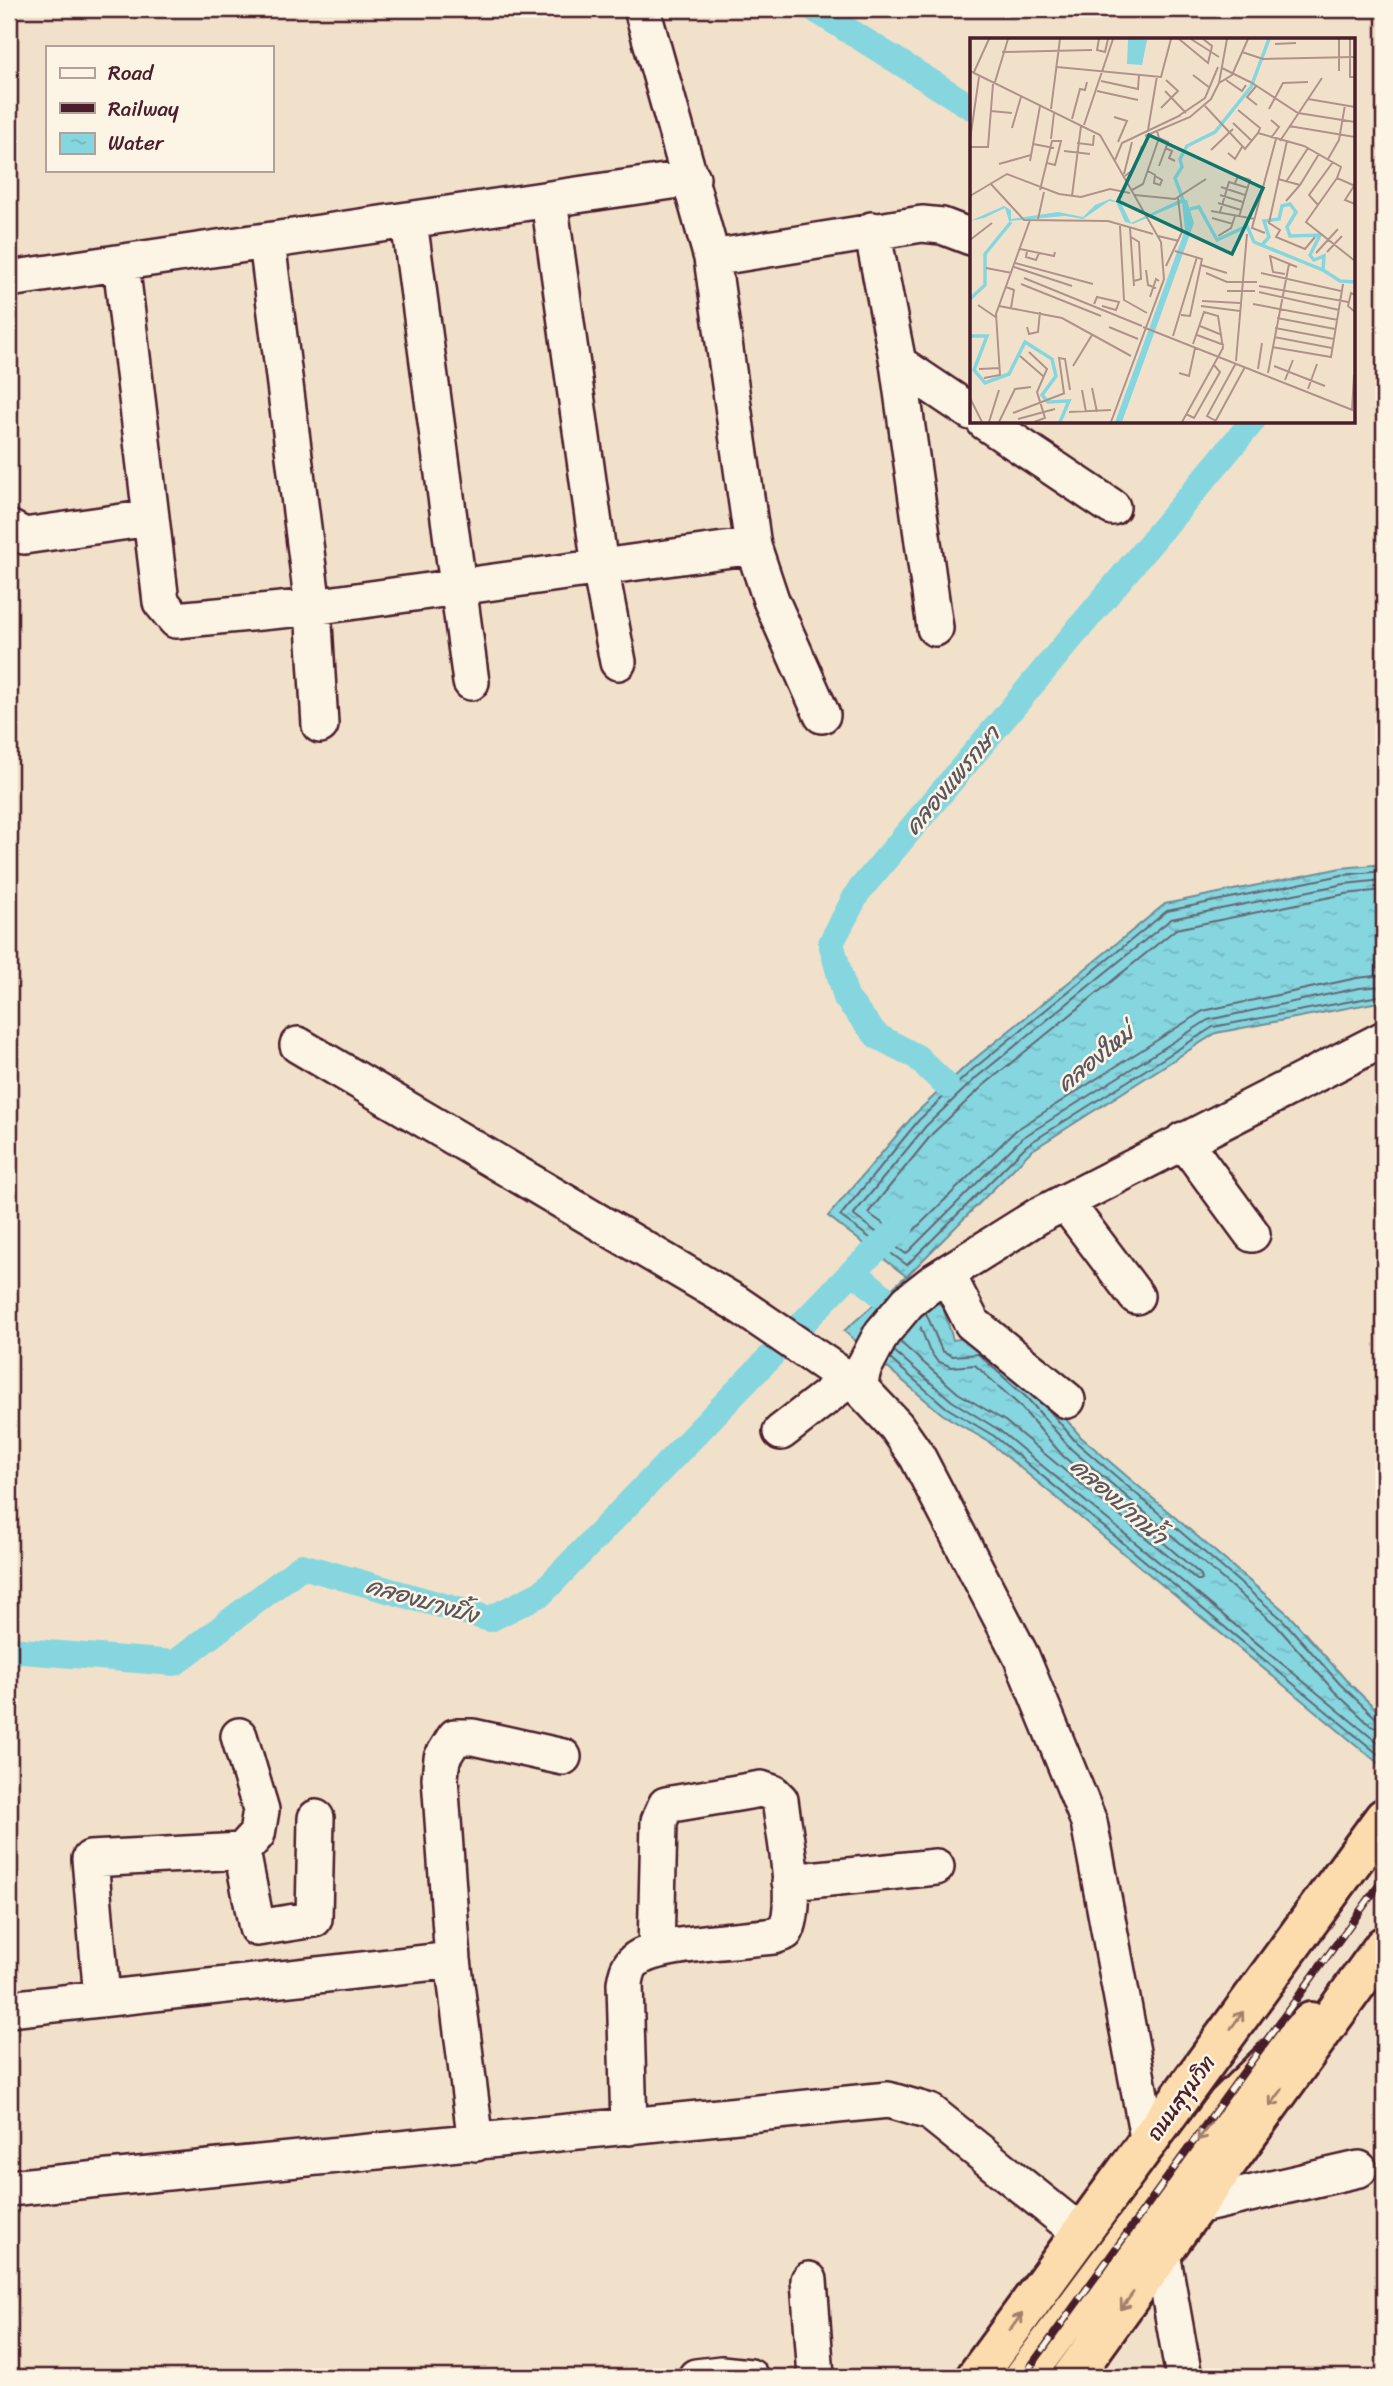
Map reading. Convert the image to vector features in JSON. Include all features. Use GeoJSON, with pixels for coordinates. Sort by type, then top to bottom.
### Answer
{"type":"FeatureCollection","features":[{"type":"Feature","properties":{"kind":"highway","name":"ถนนสุขุมวิท"},"geometry":{"type":"LineString","coordinates":[[976,2377],[1384,1818]]}},
{"type":"Feature","properties":{"kind":"highway"},"geometry":{"type":"LineString","coordinates":[[1072,2377],[1384,1946]]}},
{"type":"Feature","properties":{"kind":"highway"},"geometry":{"type":"LineString","coordinates":[[1024,2377],[1169,2178],[1227,2104],[1260,2068],[1358,1982]]}},
{"type":"Feature","properties":{"kind":"street"},"geometry":{"type":"LineString","coordinates":[[642,9],[692,178],[712,258],[752,546],[771,600],[822,715]]}},
{"type":"Feature","properties":{"kind":"street"},"geometry":{"type":"LineString","coordinates":[[9,279],[692,178]]}},
{"type":"Feature","properties":{"kind":"street"},"geometry":{"type":"LineString","coordinates":[[549,200],[600,567],[618,662]]}},
{"type":"Feature","properties":{"kind":"street"},"geometry":{"type":"LineString","coordinates":[[409,221],[471,682]]}},
{"type":"Feature","properties":{"kind":"street"},"geometry":{"type":"LineString","coordinates":[[712,258],[922,224],[943,226],[970,237]]}},
{"type":"Feature","properties":{"kind":"street"},"geometry":{"type":"LineString","coordinates":[[872,230],[898,363],[935,628]]}},
{"type":"Feature","properties":{"kind":"street"},"geometry":{"type":"LineString","coordinates":[[267,242],[313,607],[320,725]]}},
{"type":"Feature","properties":{"kind":"street"},"geometry":{"type":"LineString","coordinates":[[121,263],[161,601],[176,620],[313,607],[752,546]]}},
{"type":"Feature","properties":{"kind":"street"},"geometry":{"type":"LineString","coordinates":[[898,363],[970,411]]}},
{"type":"Feature","properties":{"kind":"street"},"geometry":{"type":"LineString","coordinates":[[988,424],[1112,507]]}},
{"type":"Feature","properties":{"kind":"street"},"geometry":{"type":"LineString","coordinates":[[9,528],[24,536],[150,518]]}},
{"type":"Feature","properties":{"kind":"street"},"geometry":{"type":"LineString","coordinates":[[781,1432],[852,1377],[882,1333],[908,1302],[942,1277],[1065,1202],[1384,1039]]}},
{"type":"Feature","properties":{"kind":"street"},"geometry":{"type":"LineString","coordinates":[[298,1045],[751,1314],[852,1377],[896,1426],[917,1456],[1021,1656],[1089,1822],[1149,2143]]}},
{"type":"Feature","properties":{"kind":"street"},"geometry":{"type":"LineString","coordinates":[[1182,1140],[1252,1234]]}},
{"type":"Feature","properties":{"kind":"street"},"geometry":{"type":"LineString","coordinates":[[1065,1202],[1136,1296]]}},
{"type":"Feature","properties":{"kind":"street"},"geometry":{"type":"LineString","coordinates":[[942,1277],[972,1323],[1067,1400]]}},
{"type":"Feature","properties":{"kind":"street"},"geometry":{"type":"LineString","coordinates":[[102,1998],[90,1859],[242,1850],[257,1834],[261,1810],[239,1736]]}},
{"type":"Feature","properties":{"kind":"street"},"geometry":{"type":"LineString","coordinates":[[476,2143],[453,1960],[440,1778],[442,1758],[447,1745],[455,1737],[473,1737],[563,1757]]}},
{"type":"Feature","properties":{"kind":"street"},"geometry":{"type":"LineString","coordinates":[[629,2127],[625,1983],[628,1968],[635,1960],[656,1951],[785,1932],[790,1922],[790,1882],[780,1800],[774,1793],[761,1789],[666,1805],[659,1821],[656,1951]]}},
{"type":"Feature","properties":{"kind":"street"},"geometry":{"type":"LineString","coordinates":[[242,1850],[257,1928],[314,1919],[317,1818]]}},
{"type":"Feature","properties":{"kind":"street"},"geometry":{"type":"LineString","coordinates":[[790,1882],[936,1867]]}},
{"type":"Feature","properties":{"kind":"street"},"geometry":{"type":"LineString","coordinates":[[9,2009],[453,1960]]}},
{"type":"Feature","properties":{"kind":"street"},"geometry":{"type":"LineString","coordinates":[[9,2188],[888,2100],[911,2104],[930,2112],[1082,2234]]}},
{"type":"Feature","properties":{"kind":"street"},"geometry":{"type":"LineString","coordinates":[[1197,2206],[1359,2169]]}},
{"type":"Feature","properties":{"kind":"street"},"geometry":{"type":"LineString","coordinates":[[1163,2253],[1184,2377]]}},
{"type":"Feature","properties":{"kind":"street"},"geometry":{"type":"LineString","coordinates":[[809,2280],[816,2377]]}},
{"type":"Feature","properties":{"kind":"street"},"geometry":{"type":"LineString","coordinates":[[696,2377],[721,2374],[751,2377]]}},
{"type":"Feature","properties":{"kind":"water","name":"คลองใหม่"},"geometry":{"type":"Polygon","coordinates":[[[1384,864],[1384,1001],[1216,1033],[1031,1151],[907,1276],[943,1307],[953,1340],[982,1336],[1038,1386],[1081,1437],[1288,1614],[1345,1679],[1384,1717],[1384,1768],[989,1442],[942,1414],[844,1331],[906,1276],[828,1216],[914,1115],[967,1065],[1165,904],[1341,868],[1384,864]]]}},
{"type":"Feature","properties":{"kind":"waterway","name":"คลองแพรกษา"},"geometry":{"type":"LineString","coordinates":[[814,9],[970,106]]}},
{"type":"Feature","properties":{"kind":"waterway","name":"คลองแพรกษา"},"geometry":{"type":"LineString","coordinates":[[946,1085],[917,1057],[877,1036],[846,998],[831,943],[858,892],[1250,424]]}},
{"type":"Feature","properties":{"kind":"waterway","name":"คลองบางปิ้ง"},"geometry":{"type":"LineString","coordinates":[[9,1650],[175,1663],[302,1566],[490,1619],[542,1593],[853,1271],[901,1227]]}},
{"type":"Feature","properties":{"kind":"waterway","name":"คลองปากน้ำ"},"geometry":{"type":"LineString","coordinates":[[853,1271],[910,1319]]}},
{"type":"Feature","properties":{"kind":"railway"},"geometry":{"type":"LineString","coordinates":[[1023,2377],[1384,1878]]}}]}
